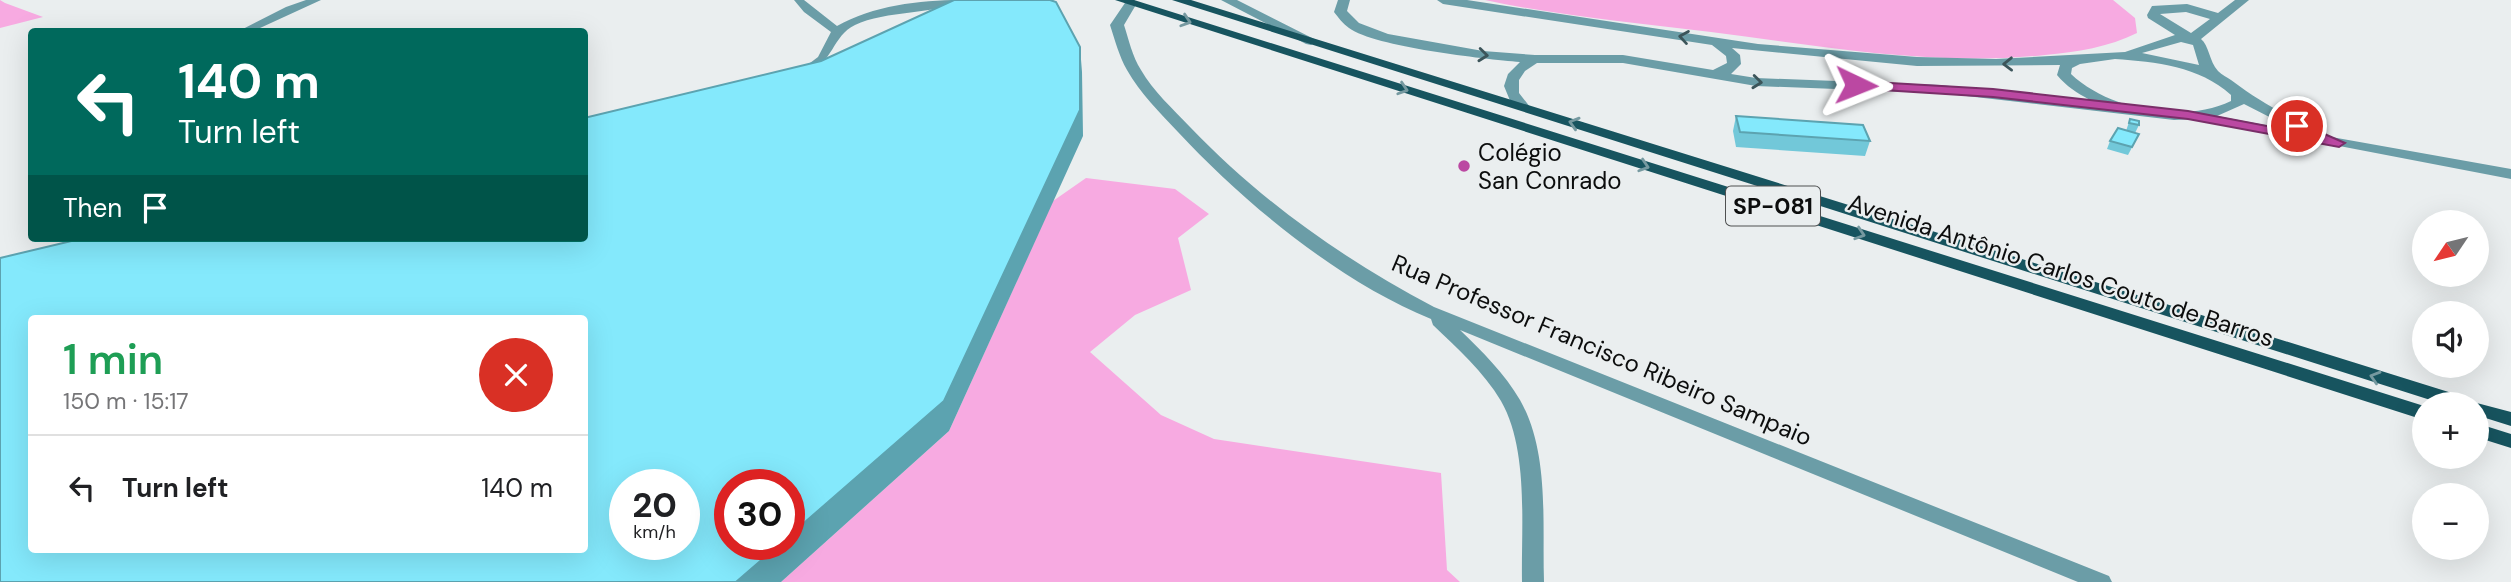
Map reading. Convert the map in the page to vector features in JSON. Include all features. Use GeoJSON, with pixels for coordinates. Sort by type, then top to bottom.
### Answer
{"type":"FeatureCollection","features":[{"type":"Feature","properties":{"kind":"main road","name":"Avenida Antônio Carlos Couto de Barros"},"geometry":{"type":"LineString","coordinates":[[1178,0],[2425,392]]}},
{"type":"Feature","properties":{"kind":"main road","name":"Avenida Antônio Carlos Couto de Barros"},"geometry":{"type":"LineString","coordinates":[[1126,1],[2412,409]]}},
{"type":"Feature","properties":{"kind":"main road"},"geometry":{"type":"LineString","coordinates":[[2489,412],[2511,419]]}},
{"type":"Feature","properties":{"kind":"main road"},"geometry":{"type":"LineString","coordinates":[[2489,433],[2511,440]]}},
{"type":"Feature","properties":{"kind":"street"},"geometry":{"type":"LineString","coordinates":[[1227,0],[1318,44]]}},
{"type":"Feature","properties":{"kind":"street"},"geometry":{"type":"LineString","coordinates":[[1344,0],[1340,12],[1347,22],[1385,37],[1458,52],[1535,59],[1623,59],[1710,75],[1780,84],[1888,86],[1993,93],[2188,115],[2511,174]]}},
{"type":"Feature","properties":{"kind":"street"},"geometry":{"type":"LineString","coordinates":[[1443,0],[1715,42],[1821,55],[1911,62],[1994,64],[2076,60],[2115,55],[2181,38],[2192,39],[2243,0]]}},
{"type":"Feature","properties":{"kind":"street"},"geometry":{"type":"LineString","coordinates":[[2143,0],[2157,9],[2188,8],[2220,18]]}},
{"type":"Feature","properties":{"kind":"street","name":"Rua Professor Francisco Ribeiro Sampaio"},"geometry":{"type":"LineString","coordinates":[[1126,1],[1117,25],[1129,61],[1149,91],[1194,141],[1275,216],[1375,284],[1428,311],[2101,582]]}},
{"type":"Feature","properties":{"kind":"street"},"geometry":{"type":"LineString","coordinates":[[2157,9],[2152,15],[2155,18],[2199,43],[2202,59],[2214,75]]}},
{"type":"Feature","properties":{"kind":"street"},"geometry":{"type":"LineString","coordinates":[[1710,75],[1726,71],[1734,64],[1733,55],[1715,42]]}},
{"type":"Feature","properties":{"kind":"street"},"geometry":{"type":"LineString","coordinates":[[2115,55],[2167,61],[2214,75],[2238,94],[2278,118],[2339,143]]}},
{"type":"Feature","properties":{"kind":"street"},"geometry":{"type":"LineString","coordinates":[[1523,107],[1510,90],[1510,78],[1519,67],[1535,59]]}},
{"type":"Feature","properties":{"kind":"street"},"geometry":{"type":"LineString","coordinates":[[2076,60],[2066,66],[2064,75],[2071,84],[2106,102],[2133,109]]}},
{"type":"Feature","properties":{"kind":"street"},"geometry":{"type":"LineString","coordinates":[[2188,115],[2229,110],[2238,103],[2238,94]]}},
{"type":"Feature","properties":{"kind":"street"},"geometry":{"type":"LineString","coordinates":[[1428,311],[1473,352],[1512,403],[1528,447],[1533,582]]}},
{"type":"Feature","properties":{"kind":"lane"},"geometry":{"type":"LineString","coordinates":[[250,28],[316,0]]}},
{"type":"Feature","properties":{"kind":"lane"},"geometry":{"type":"LineString","coordinates":[[799,0],[837,31]]}},
{"type":"Feature","properties":{"kind":"lane"},"geometry":{"type":"LineString","coordinates":[[795,72],[821,62],[837,31],[875,15],[955,0]]}},
{"type":"Feature","properties":{"kind":"shaded area"},"geometry":{"type":"Polygon","coordinates":[[[0,0],[5,3],[43,17],[0,28],[0,0]]]}},
{"type":"Feature","properties":{"kind":"shaded area"},"geometry":{"type":"Polygon","coordinates":[[[1485,0],[2113,0],[2135,18],[2137,33],[2104,45],[2057,54],[2003,58],[1920,57],[1598,19],[1485,0]]]}},
{"type":"Feature","properties":{"kind":"shaded area"},"geometry":{"type":"Polygon","coordinates":[[[1086,178],[1175,189],[1209,214],[1178,238],[1191,290],[1135,315],[1090,352],[1161,415],[1214,439],[1441,473],[1447,570],[1460,582],[781,582],[949,431],[1053,201],[1086,178]]]}},
{"type":"Feature","properties":{"kind":"building"},"geometry":{"type":"Polygon","coordinates":[[[954,0],[1056,2],[1080,47],[1080,110],[944,401],[805,522],[805,469],[714,469],[714,560],[761,560],[736,582],[0,582],[0,258],[67,242],[588,242],[588,117],[821,61],[954,0]]]}},
{"type":"Feature","properties":{"kind":"building"},"geometry":{"type":"Polygon","coordinates":[[[1736,116],[1863,125],[1870,141],[1740,132],[1736,116]]]}},
{"type":"Feature","properties":{"kind":"building"},"geometry":{"type":"Polygon","coordinates":[[[2130,119],[2139,121],[2139,125],[2129,123],[2130,119]]]}},
{"type":"Feature","properties":{"kind":"building"},"geometry":{"type":"Polygon","coordinates":[[[2118,128],[2139,134],[2132,147],[2110,141],[2118,128]]]}},
{"type":"Feature","properties":{"kind":"place","name":"Colégio San Conrado"},"geometry":{"type":"Point","coordinates":[1464,166]}},
{"type":"Feature","properties":{"kind":"route"},"geometry":{"type":"LineString","coordinates":[[1856,85],[2048,98],[2188,115],[2339,143],[2297,126]]}}]}
